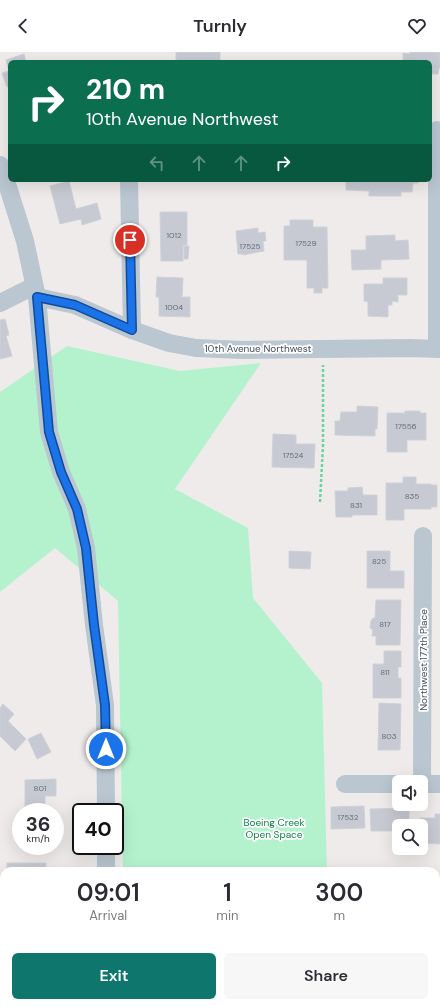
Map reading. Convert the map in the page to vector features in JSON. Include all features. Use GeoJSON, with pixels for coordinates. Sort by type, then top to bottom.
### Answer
{"type":"FeatureCollection","features":[{"type":"Feature","properties":{"kind":"street"},"geometry":{"type":"LineString","coordinates":[[437,130],[439,349]]}},
{"type":"Feature","properties":{"kind":"street"},"geometry":{"type":"LineString","coordinates":[[0,165],[25,241],[35,292],[49,432],[61,472],[77,509],[86,548],[94,625],[105,705],[106,803]]}},
{"type":"Feature","properties":{"kind":"street"},"geometry":{"type":"LineString","coordinates":[[129,182],[132,330]]}},
{"type":"Feature","properties":{"kind":"street"},"geometry":{"type":"LineString","coordinates":[[0,303],[35,292]]}},
{"type":"Feature","properties":{"kind":"street","name":"10th Avenue Northwest"},"geometry":{"type":"LineString","coordinates":[[35,292],[75,305],[132,330],[170,342],[196,348],[243,350],[323,348],[439,349]]}},
{"type":"Feature","properties":{"kind":"street","name":"Northwest 177th Place"},"geometry":{"type":"LineString","coordinates":[[422,775],[423,536]]}},
{"type":"Feature","properties":{"kind":"street"},"geometry":{"type":"LineString","coordinates":[[345,784],[392,784]]}},
{"type":"Feature","properties":{"kind":"street"},"geometry":{"type":"LineString","coordinates":[[428,784],[440,784]]}},
{"type":"Feature","properties":{"kind":"street"},"geometry":{"type":"LineString","coordinates":[[106,855],[106,867]]}},
{"type":"Feature","properties":{"kind":"path"},"geometry":{"type":"LineString","coordinates":[[320,502],[323,446],[323,348]]}},
{"type":"Feature","properties":{"kind":"green space","name":"Boeing Creek Open Space"},"geometry":{"type":"Polygon","coordinates":[[[67,346],[180,371],[261,363],[175,489],[248,528],[253,598],[322,683],[327,867],[123,867],[124,803],[122,803],[118,601],[55,548],[0,592],[0,392],[67,346]]]}},
{"type":"Feature","properties":{"kind":"building"},"geometry":{"type":"Polygon","coordinates":[[[176,52],[220,52],[220,60],[176,60],[176,52]]]}},
{"type":"Feature","properties":{"kind":"building"},"geometry":{"type":"Polygon","coordinates":[[[410,52],[440,52],[440,68],[438,74],[432,74],[432,60],[403,60],[403,53],[410,54],[410,52]]]}},
{"type":"Feature","properties":{"kind":"building"},"geometry":{"type":"Polygon","coordinates":[[[24,54],[26,60],[8,60],[8,67],[6,60],[24,54]]]}},
{"type":"Feature","properties":{"kind":"building"},"geometry":{"type":"Polygon","coordinates":[[[8,71],[8,87],[7,87],[2,73],[8,71]]]}},
{"type":"Feature","properties":{"kind":"building"},"geometry":{"type":"Polygon","coordinates":[[[69,182],[76,209],[97,203],[101,219],[82,225],[81,219],[60,224],[50,186],[69,182]]]}},
{"type":"Feature","properties":{"kind":"building"},"geometry":{"type":"Polygon","coordinates":[[[346,182],[418,182],[413,183],[412,192],[401,192],[401,196],[369,196],[369,191],[346,190],[346,182]]]}},
{"type":"Feature","properties":{"kind":"building"},"geometry":{"type":"Polygon","coordinates":[[[160,212],[187,212],[187,245],[183,245],[183,261],[161,261],[160,212]]]}},
{"type":"Feature","properties":{"kind":"building"},"geometry":{"type":"Polygon","coordinates":[[[290,220],[313,220],[313,227],[327,227],[328,288],[322,288],[322,293],[314,293],[314,288],[307,288],[307,260],[284,260],[284,226],[290,226],[290,220]]]}},
{"type":"Feature","properties":{"kind":"building"},"geometry":{"type":"Polygon","coordinates":[[[258,228],[258,233],[265,232],[266,241],[263,241],[264,251],[243,255],[238,254],[236,231],[258,228]]]}},
{"type":"Feature","properties":{"kind":"building"},"geometry":{"type":"Polygon","coordinates":[[[395,235],[395,241],[408,240],[409,259],[381,260],[381,269],[352,270],[351,250],[366,250],[366,236],[395,235]]]}},
{"type":"Feature","properties":{"kind":"building"},"geometry":{"type":"Polygon","coordinates":[[[184,246],[189,246],[188,259],[184,259],[184,246]]]}},
{"type":"Feature","properties":{"kind":"building"},"geometry":{"type":"Polygon","coordinates":[[[157,277],[183,278],[182,297],[190,297],[190,317],[159,316],[159,297],[156,297],[157,277]]]}},
{"type":"Feature","properties":{"kind":"building"},"geometry":{"type":"Polygon","coordinates":[[[383,278],[407,278],[407,295],[398,295],[398,302],[392,301],[392,305],[388,305],[388,317],[368,316],[368,302],[364,301],[364,284],[383,284],[383,278]]]}},
{"type":"Feature","properties":{"kind":"building"},"geometry":{"type":"Polygon","coordinates":[[[5,319],[9,335],[6,336],[12,356],[0,359],[0,320],[5,319]]]}},
{"type":"Feature","properties":{"kind":"building"},"geometry":{"type":"Polygon","coordinates":[[[357,406],[378,407],[377,429],[375,429],[375,436],[335,435],[335,421],[340,421],[341,412],[357,412],[357,406]]]}},
{"type":"Feature","properties":{"kind":"building"},"geometry":{"type":"Polygon","coordinates":[[[405,411],[420,411],[420,413],[426,413],[426,440],[407,440],[407,452],[387,452],[387,413],[405,413],[405,411]]]}},
{"type":"Feature","properties":{"kind":"building"},"geometry":{"type":"Polygon","coordinates":[[[273,434],[296,435],[296,444],[315,444],[314,468],[272,467],[273,434]]]}},
{"type":"Feature","properties":{"kind":"building"},"geometry":{"type":"Polygon","coordinates":[[[403,477],[416,477],[416,484],[437,485],[437,507],[431,507],[431,509],[404,509],[404,520],[386,520],[386,483],[403,483],[403,477]]]}},
{"type":"Feature","properties":{"kind":"building"},"geometry":{"type":"Polygon","coordinates":[[[362,487],[363,495],[377,495],[377,515],[352,515],[352,517],[336,517],[335,491],[348,491],[348,488],[362,487]]]}},
{"type":"Feature","properties":{"kind":"building"},"geometry":{"type":"Polygon","coordinates":[[[289,551],[311,552],[310,569],[289,568],[289,551]]]}},
{"type":"Feature","properties":{"kind":"building"},"geometry":{"type":"Polygon","coordinates":[[[367,551],[390,551],[390,571],[404,571],[404,588],[367,588],[367,551]]]}},
{"type":"Feature","properties":{"kind":"building"},"geometry":{"type":"Polygon","coordinates":[[[376,600],[401,600],[400,645],[376,645],[376,636],[372,636],[373,630],[370,628],[371,621],[375,618],[376,600]]]}},
{"type":"Feature","properties":{"kind":"building"},"geometry":{"type":"Polygon","coordinates":[[[384,651],[401,651],[401,667],[398,667],[398,678],[401,678],[401,698],[373,698],[373,664],[384,664],[384,651]]]}},
{"type":"Feature","properties":{"kind":"building"},"geometry":{"type":"Polygon","coordinates":[[[379,703],[401,704],[400,750],[378,750],[379,703]]]}},
{"type":"Feature","properties":{"kind":"building"},"geometry":{"type":"Polygon","coordinates":[[[3,704],[14,714],[8,721],[26,739],[15,751],[0,736],[0,708],[3,704]]]}},
{"type":"Feature","properties":{"kind":"building"},"geometry":{"type":"Polygon","coordinates":[[[41,733],[51,752],[37,759],[28,739],[41,733]]]}},
{"type":"Feature","properties":{"kind":"building"},"geometry":{"type":"Polygon","coordinates":[[[56,779],[56,796],[45,796],[45,803],[25,803],[25,780],[56,779]]]}},
{"type":"Feature","properties":{"kind":"building"},"geometry":{"type":"Polygon","coordinates":[[[364,806],[365,828],[331,829],[331,807],[364,806]]]}},
{"type":"Feature","properties":{"kind":"building"},"geometry":{"type":"Polygon","coordinates":[[[392,808],[392,811],[409,811],[409,819],[392,819],[392,831],[371,831],[370,809],[392,808]]]}},
{"type":"Feature","properties":{"kind":"building"},"geometry":{"type":"Polygon","coordinates":[[[435,814],[440,814],[440,844],[428,843],[428,819],[420,818],[435,818],[435,814]]]}},
{"type":"Feature","properties":{"kind":"building"},"geometry":{"type":"Polygon","coordinates":[[[7,863],[46,863],[46,867],[7,867],[7,863]]]}},
{"type":"Feature","properties":{"kind":"route"},"geometry":{"type":"LineString","coordinates":[[106,749],[105,705],[94,625],[86,548],[77,509],[61,472],[49,432],[37,297],[75,305],[132,330],[130,240]]}}]}
